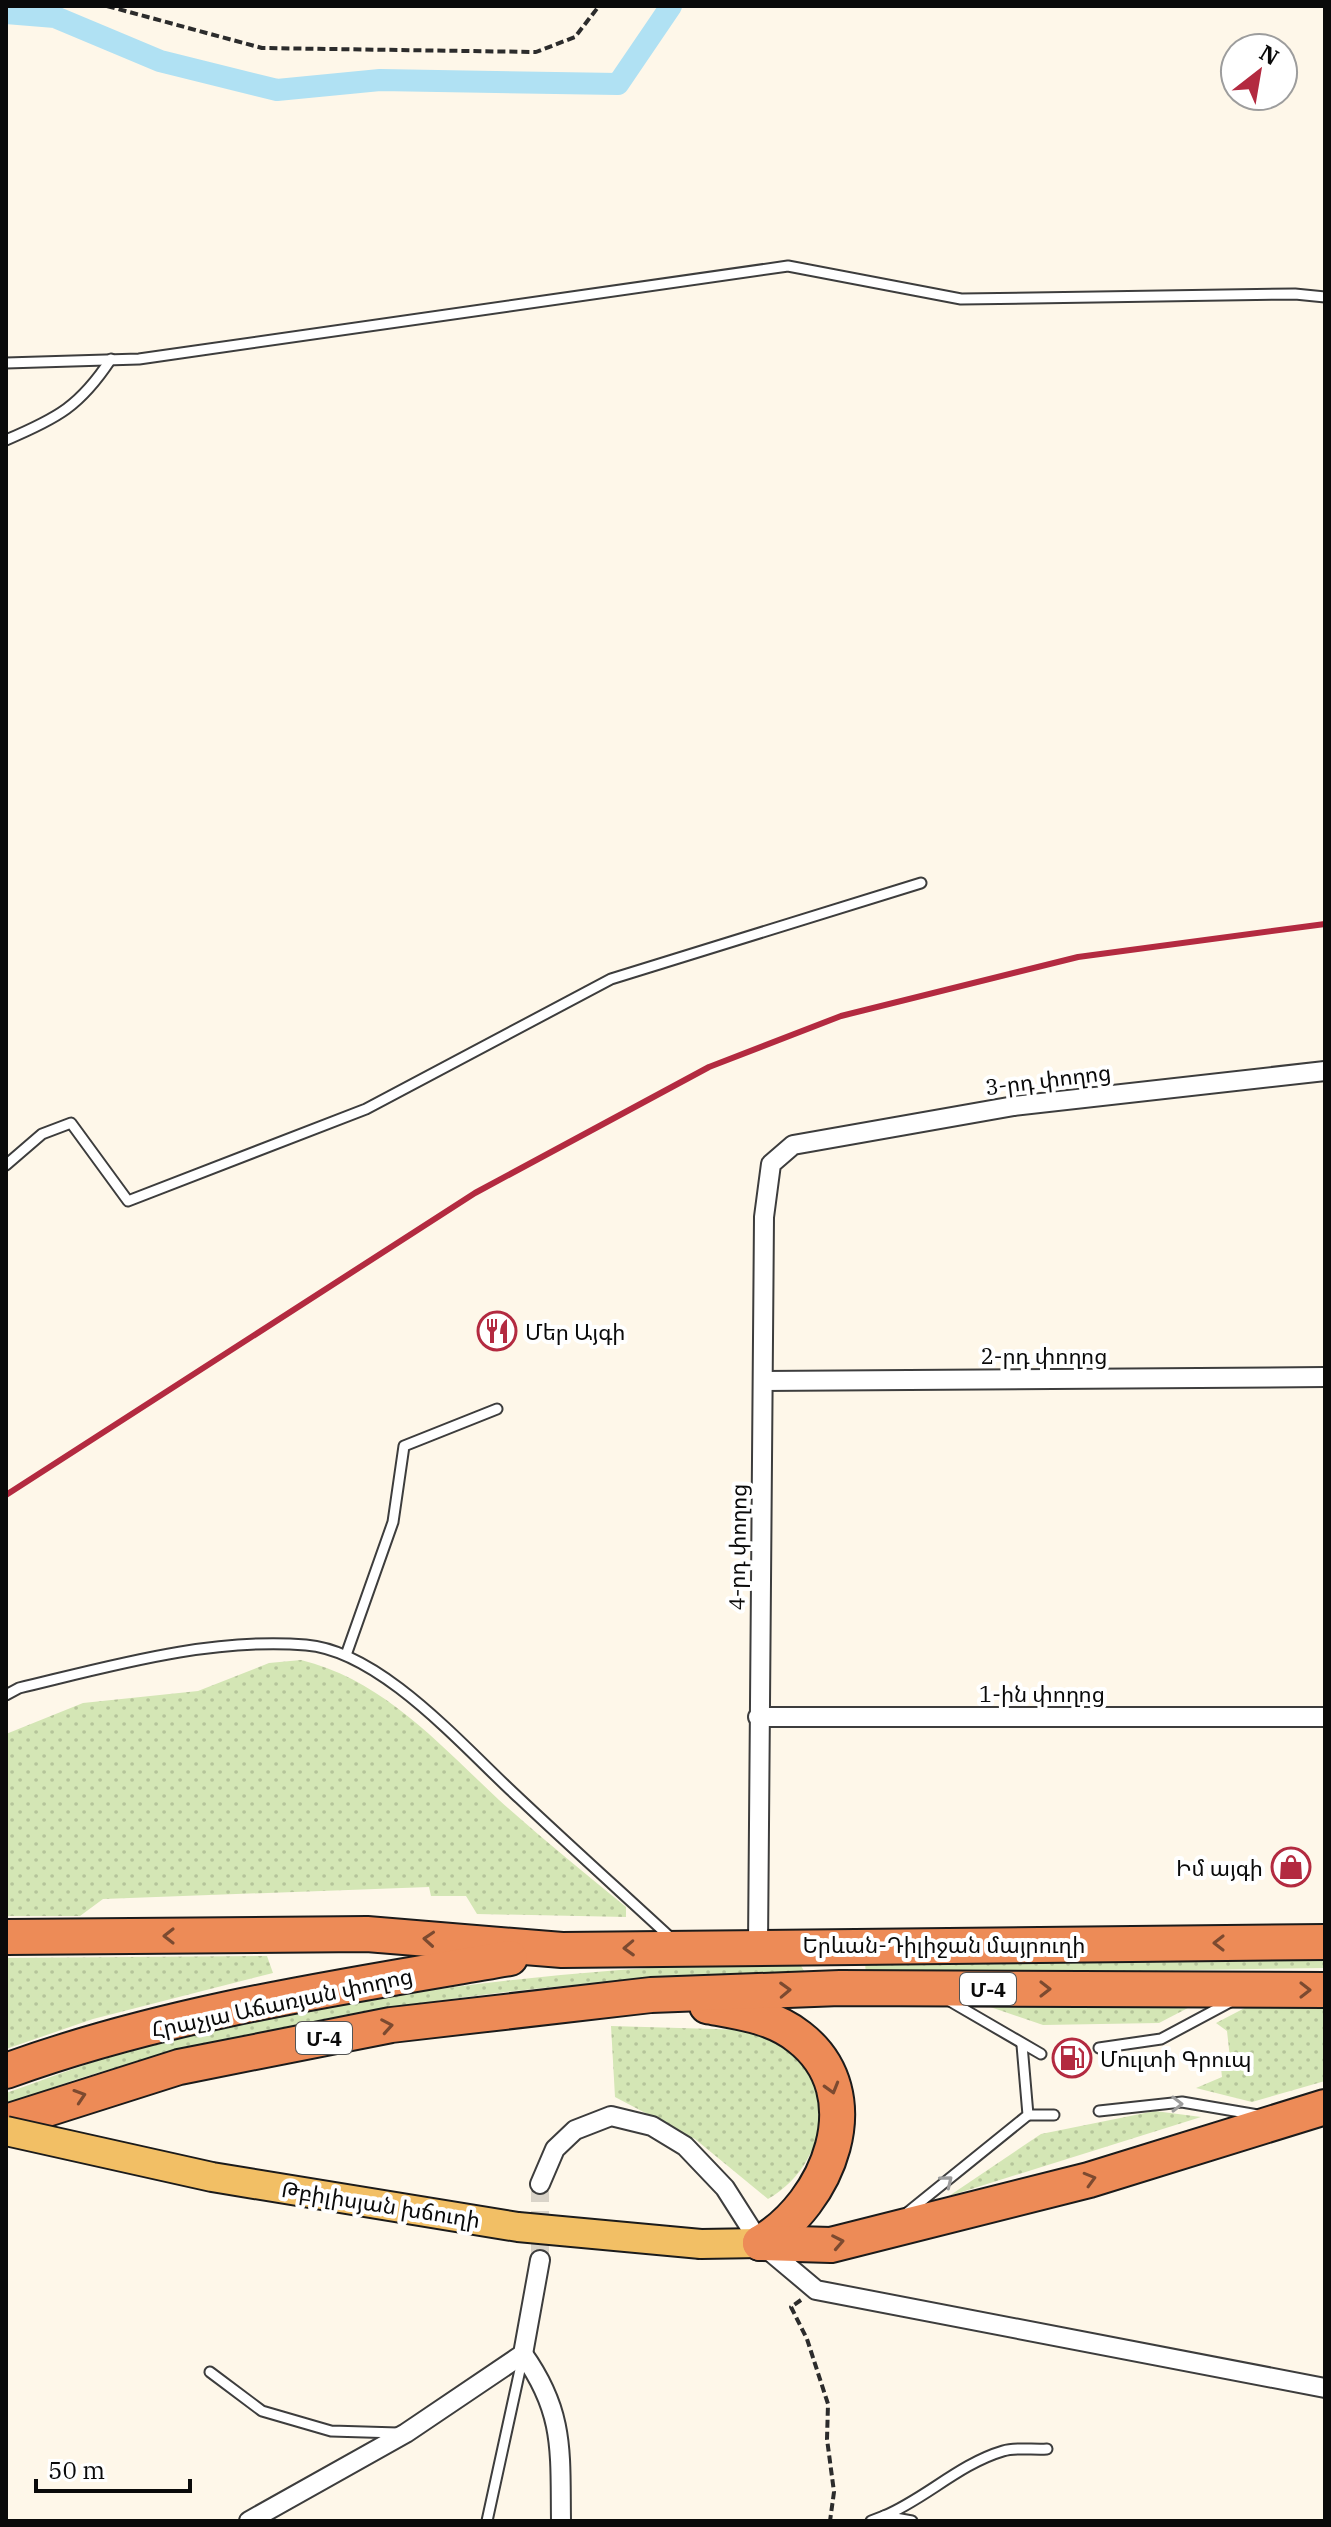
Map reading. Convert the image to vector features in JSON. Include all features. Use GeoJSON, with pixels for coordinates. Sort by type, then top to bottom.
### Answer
{"type":"FeatureCollection","features":[{"type":"Feature","properties":{"kind":"highway"},"geometry":{"type":"LineString","coordinates":[[6,1937],[367,1934],[562,1950]]}},
{"type":"Feature","properties":{"kind":"highway","name":"Երևան-Դիլիջան մայրուղի"},"geometry":{"type":"LineString","coordinates":[[562,1950],[679,1946],[1325,1942]]}},
{"type":"Feature","properties":{"kind":"highway"},"geometry":{"type":"LineString","coordinates":[[840,1988],[829,1979],[825,1967],[829,1954],[842,1945]]}},
{"type":"Feature","properties":{"kind":"highway","name":"Հրաչյա Աճառյան փողոց"},"geometry":{"type":"LineString","coordinates":[[6,2071],[185,2019],[328,1989],[562,1950]]}},
{"type":"Feature","properties":{"kind":"highway","name":"Երևան-Դիլիջան մայրուղի"},"geometry":{"type":"LineString","coordinates":[[651,1995],[840,1988],[1325,1990]]}},
{"type":"Feature","properties":{"kind":"highway"},"geometry":{"type":"LineString","coordinates":[[651,1995],[764,2017],[800,2037],[826,2070],[836,2098],[837,2129],[829,2163],[816,2190],[776,2233],[760,2243]]}},
{"type":"Feature","properties":{"kind":"highway","name":"Հրաչյա Աճառյան փողոց"},"geometry":{"type":"LineString","coordinates":[[6,2122],[179,2067],[391,2025],[651,1995]]}},
{"type":"Feature","properties":{"kind":"highway"},"geometry":{"type":"LineString","coordinates":[[760,2243],[831,2245],[1089,2180],[1325,2107]]}},
{"type":"Feature","properties":{"kind":"main road","name":"Թբիլիսյան խճուղի"},"geometry":{"type":"LineString","coordinates":[[6,2131],[212,2177],[518,2227],[701,2244],[760,2243]]}},
{"type":"Feature","properties":{"kind":"street","name":"3-րդ փողոց"},"geometry":{"type":"LineString","coordinates":[[781,1153],[793,1145],[1014,1106],[1325,1071]]}},
{"type":"Feature","properties":{"kind":"street","name":"4-րդ փողոց"},"geometry":{"type":"LineString","coordinates":[[758,1946],[765,1204],[771,1164],[781,1153]]}},
{"type":"Feature","properties":{"kind":"street","name":"2-րդ փողոց"},"geometry":{"type":"LineString","coordinates":[[763,1381],[1325,1377]]}},
{"type":"Feature","properties":{"kind":"street","name":"1-ին փողոց"},"geometry":{"type":"LineString","coordinates":[[758,1717],[1325,1717]]}},
{"type":"Feature","properties":{"kind":"street"},"geometry":{"type":"LineString","coordinates":[[540,2184],[555,2149],[575,2130],[611,2116],[652,2126],[685,2146],[725,2188],[760,2243],[816,2290],[1325,2388]]}},
{"type":"Feature","properties":{"kind":"street"},"geometry":{"type":"LineString","coordinates":[[540,2260],[523,2354],[540,2378],[554,2408],[561,2462],[561,2521]]}},
{"type":"Feature","properties":{"kind":"street"},"geometry":{"type":"LineString","coordinates":[[249,2521],[406,2433],[523,2354]]}},
{"type":"Feature","properties":{"kind":"lane"},"geometry":{"type":"LineString","coordinates":[[6,363],[139,359],[788,266],[961,299],[1295,294],[1325,297]]}},
{"type":"Feature","properties":{"kind":"lane"},"geometry":{"type":"LineString","coordinates":[[6,440],[48,422],[90,391],[111,359]]}},
{"type":"Feature","properties":{"kind":"lane"},"geometry":{"type":"LineString","coordinates":[[6,1165],[42,1134],[71,1123],[128,1201],[366,1109],[611,979],[921,883]]}},
{"type":"Feature","properties":{"kind":"lane"},"geometry":{"type":"LineString","coordinates":[[346,1655],[393,1522],[404,1446],[497,1409]]}},
{"type":"Feature","properties":{"kind":"lane"},"geometry":{"type":"LineString","coordinates":[[6,1695],[19,1688],[110,1667],[226,1646],[308,1645],[346,1655],[414,1701],[679,1946]]}},
{"type":"Feature","properties":{"kind":"lane"},"geometry":{"type":"LineString","coordinates":[[928,1988],[1041,2054]]}},
{"type":"Feature","properties":{"kind":"lane"},"geometry":{"type":"LineString","coordinates":[[1099,2048],[1161,2039],[1253,1990]]}},
{"type":"Feature","properties":{"kind":"lane"},"geometry":{"type":"LineString","coordinates":[[1022,2045],[1028,2115]]}},
{"type":"Feature","properties":{"kind":"lane"},"geometry":{"type":"LineString","coordinates":[[1099,2111],[1182,2102],[1284,2119]]}},
{"type":"Feature","properties":{"kind":"lane"},"geometry":{"type":"LineString","coordinates":[[886,2230],[1028,2115],[1054,2115]]}},
{"type":"Feature","properties":{"kind":"lane"},"geometry":{"type":"LineString","coordinates":[[487,2521],[523,2354]]}},
{"type":"Feature","properties":{"kind":"lane"},"geometry":{"type":"LineString","coordinates":[[210,2372],[262,2411],[331,2431],[406,2433]]}},
{"type":"Feature","properties":{"kind":"lane"},"geometry":{"type":"LineString","coordinates":[[871,2521],[1005,2450],[1047,2449]]}},
{"type":"Feature","properties":{"kind":"lane"},"geometry":{"type":"LineString","coordinates":[[884,2516],[912,2521]]}},
{"type":"Feature","properties":{"kind":"path"},"geometry":{"type":"LineString","coordinates":[[107,6],[262,48],[536,52],[575,37],[599,6]]}},
{"type":"Feature","properties":{"kind":"path"},"geometry":{"type":"LineString","coordinates":[[816,2290],[791,2307],[807,2339],[828,2404],[827,2439],[834,2492],[830,2521]]}},
{"type":"Feature","properties":{"kind":"green space"},"geometry":{"type":"Polygon","coordinates":[[[301,1660],[331,1669],[358,1682],[408,1716],[514,1814],[626,1907],[626,1917],[477,1914],[466,1896],[431,1896],[429,1887],[103,1899],[80,1916],[6,1916],[6,1734],[83,1703],[198,1691],[269,1663],[301,1660]]]}},
{"type":"Feature","properties":{"kind":"green space"},"geometry":{"type":"Polygon","coordinates":[[[267,1956],[273,1973],[93,2019],[6,2049],[6,1958],[267,1956]]]}},
{"type":"Feature","properties":{"kind":"green space"},"geometry":{"type":"Polygon","coordinates":[[[1325,1957],[1325,1968],[866,1975],[865,1963],[1325,1957]]]}},
{"type":"Feature","properties":{"kind":"green space"},"geometry":{"type":"Polygon","coordinates":[[[719,1964],[800,1964],[804,1971],[798,1976],[727,1976],[585,1984],[372,2011],[147,2059],[61,2084],[6,2106],[6,2093],[92,2063],[144,2047],[286,2015],[429,1990],[502,1981],[719,1964]]]}},
{"type":"Feature","properties":{"kind":"green space"},"geometry":{"type":"Polygon","coordinates":[[[1211,1996],[1159,2023],[1043,2025],[970,2000],[1211,1996]]]}},
{"type":"Feature","properties":{"kind":"green space"},"geometry":{"type":"Polygon","coordinates":[[[1262,1999],[1325,2000],[1325,2081],[1252,2102],[1196,2088],[1222,2077],[1221,2068],[1230,2058],[1227,2031],[1216,2023],[1262,1999]]]}},
{"type":"Feature","properties":{"kind":"green space"},"geometry":{"type":"Polygon","coordinates":[[[611,2026],[748,2030],[777,2041],[799,2059],[813,2081],[819,2106],[817,2132],[808,2157],[792,2180],[768,2199],[695,2139],[615,2097],[611,2026]]]}},
{"type":"Feature","properties":{"kind":"green space"},"geometry":{"type":"Polygon","coordinates":[[[1155,2111],[1201,2117],[949,2196],[1041,2134],[1155,2111]]]}},
{"type":"Feature","properties":{"kind":"waterway"},"geometry":{"type":"LineString","coordinates":[[6,13],[55,17],[160,61],[277,90],[380,80],[618,84],[671,6]]}},
{"type":"Feature","properties":{"kind":"tunnel"},"geometry":{"type":"LineString","coordinates":[[540,2184],[540,2260]]}},
{"type":"Feature","properties":{"kind":"railway"},"geometry":{"type":"LineString","coordinates":[[6,1495],[475,1193],[709,1067],[841,1016],[1078,957],[1325,924]]}},
{"type":"Feature","properties":{"kind":"place","name":"Մեր Այգի"},"geometry":{"type":"Point","coordinates":[497,1331]}},
{"type":"Feature","properties":{"kind":"place","name":"Իմ այգի"},"geometry":{"type":"Point","coordinates":[1291,1867]}},
{"type":"Feature","properties":{"kind":"place","name":"Մուլտի Գրուպ"},"geometry":{"type":"Point","coordinates":[1072,2058]}}]}
